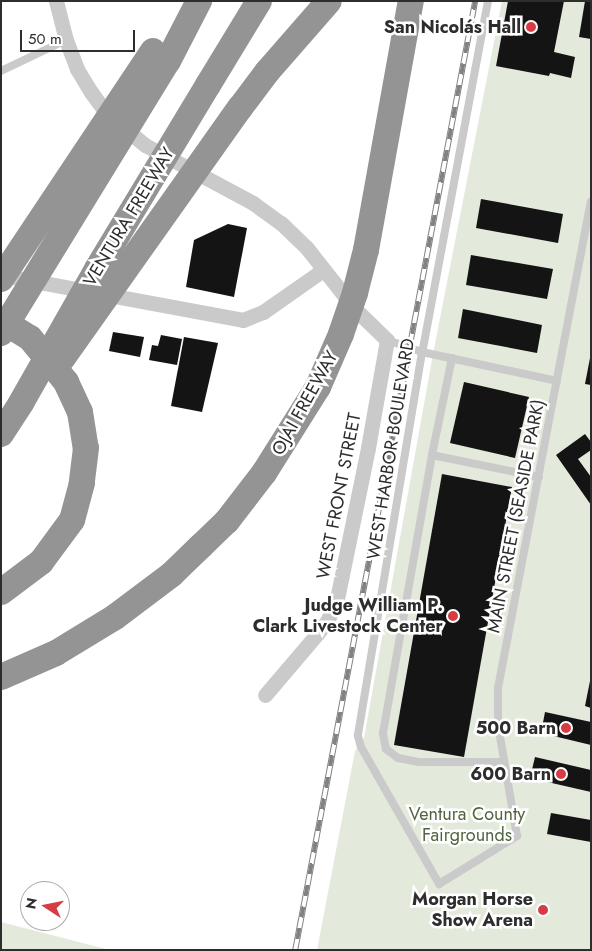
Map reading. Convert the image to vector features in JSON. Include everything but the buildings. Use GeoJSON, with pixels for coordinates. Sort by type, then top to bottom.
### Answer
{"type":"FeatureCollection","features":[{"type":"Feature","properties":{"kind":"highway"},"geometry":{"type":"LineString","coordinates":[[1,333],[193,1]]}},
{"type":"Feature","properties":{"kind":"highway"},"geometry":{"type":"LineString","coordinates":[[1,277],[199,1]]}},
{"type":"Feature","properties":{"kind":"highway","name":"VENTURA FREEWAY"},"geometry":{"type":"LineString","coordinates":[[1,434],[97,269],[259,1]]}},
{"type":"Feature","properties":{"kind":"highway"},"geometry":{"type":"LineString","coordinates":[[20,403],[64,358],[240,108],[267,72],[329,1]]}},
{"type":"Feature","properties":{"kind":"highway","name":"OJAI FREEWAY"},"geometry":{"type":"LineString","coordinates":[[1,677],[56,653],[115,617],[172,574],[227,520],[264,473],[318,387],[341,334],[355,293],[366,250],[411,1]]}},
{"type":"Feature","properties":{"kind":"highway"},"geometry":{"type":"LineString","coordinates":[[1,320],[30,338],[66,382],[80,412],[86,448],[82,483],[72,520],[41,562],[1,592]]}},
{"type":"Feature","properties":{"kind":"street"},"geometry":{"type":"LineString","coordinates":[[56,1],[66,40],[77,69],[91,92],[119,126],[158,153],[268,212],[294,234],[355,309],[387,340]]}},
{"type":"Feature","properties":{"kind":"street"},"geometry":{"type":"LineString","coordinates":[[1,277],[243,320],[263,312],[324,270]]}},
{"type":"Feature","properties":{"kind":"street","name":"WEST FRONT STREET"},"geometry":{"type":"LineString","coordinates":[[266,695],[318,634],[337,599],[368,448],[387,340]]}},
{"type":"Feature","properties":{"kind":"lane","name":"WEST HARBOR BOULEVARD"},"geometry":{"type":"LineString","coordinates":[[488,1],[422,352],[358,736],[361,746],[439,884],[517,836]]}},
{"type":"Feature","properties":{"kind":"lane"},"geometry":{"type":"LineString","coordinates":[[1,71],[66,40]]}},
{"type":"Feature","properties":{"kind":"lane","name":"MAIN STREET (SEASIDE PARK)"},"geometry":{"type":"LineString","coordinates":[[517,836],[498,725],[498,688],[591,202]]}},
{"type":"Feature","properties":{"kind":"lane"},"geometry":{"type":"LineString","coordinates":[[387,340],[422,352],[557,380]]}},
{"type":"Feature","properties":{"kind":"lane"},"geometry":{"type":"LineString","coordinates":[[452,358],[432,455],[383,734],[386,749],[398,758],[419,762],[504,762]]}},
{"type":"Feature","properties":{"kind":"lane"},"geometry":{"type":"LineString","coordinates":[[432,455],[539,477]]}},
{"type":"Feature","properties":{"kind":"green space","name":"Ventura County Fairgrounds"},"geometry":{"type":"Polygon","coordinates":[[[502,1],[591,1],[591,950],[317,950],[355,751],[364,738],[433,354],[502,1]]]}},
{"type":"Feature","properties":{"kind":"green space"},"geometry":{"type":"Polygon","coordinates":[[[1,922],[20,927],[20,931],[36,931],[110,950],[1,950],[1,922]]]}},
{"type":"Feature","properties":{"kind":"railway"},"geometry":{"type":"LineString","coordinates":[[295,950],[475,1]]}},
{"type":"Feature","properties":{"kind":"place","name":"San Nicolás Hall"},"geometry":{"type":"Point","coordinates":[531,27]}},
{"type":"Feature","properties":{"kind":"place","name":"Judge William P. Clark Livestock Center"},"geometry":{"type":"Point","coordinates":[453,616]}},
{"type":"Feature","properties":{"kind":"place","name":"500 Barn"},"geometry":{"type":"Point","coordinates":[566,728]}},
{"type":"Feature","properties":{"kind":"place","name":"600 Barn"},"geometry":{"type":"Point","coordinates":[561,774]}},
{"type":"Feature","properties":{"kind":"place","name":"Morgan Horse Show Arena"},"geometry":{"type":"Point","coordinates":[543,910]}}]}
